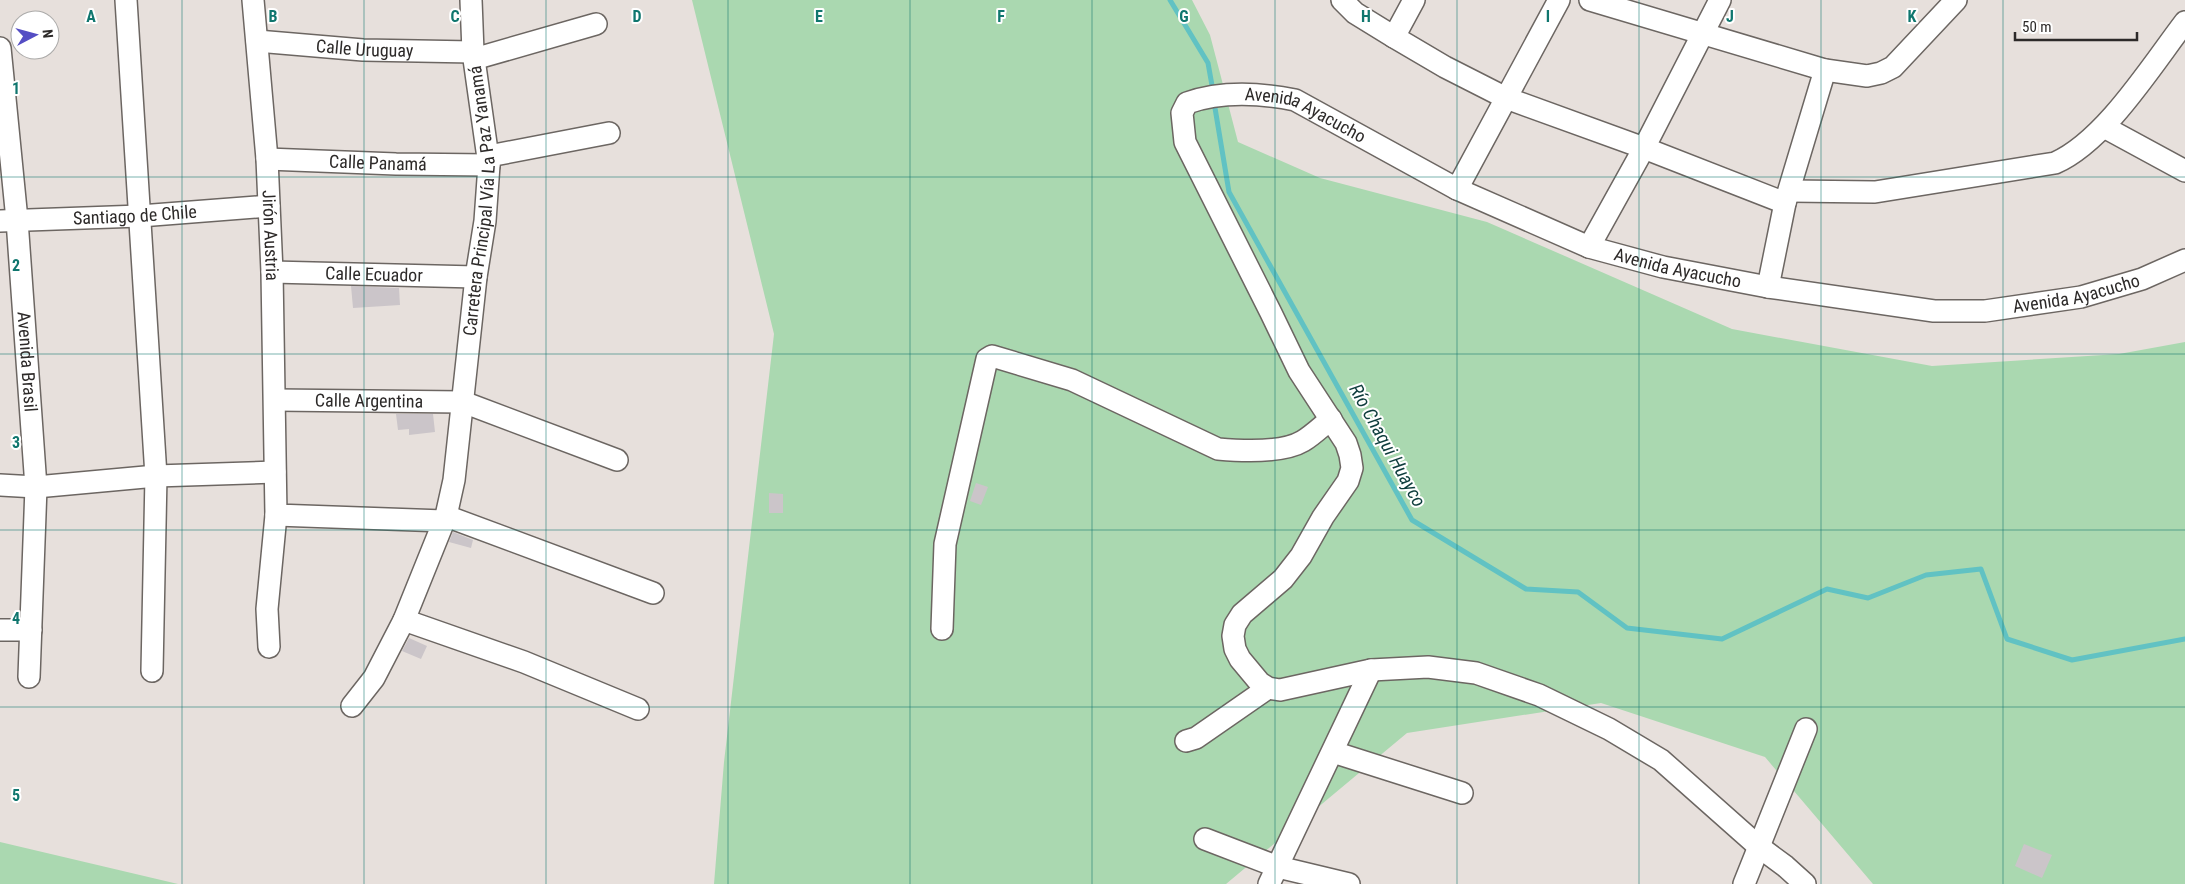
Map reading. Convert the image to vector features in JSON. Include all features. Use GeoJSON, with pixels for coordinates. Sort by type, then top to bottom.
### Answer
{"type":"FeatureCollection","features":[{"type":"Feature","properties":{"kind":"street"},"geometry":{"type":"LineString","coordinates":[[126,0],[156,476],[152,671]]}},
{"type":"Feature","properties":{"kind":"street","name":"Jirón Austria"},"geometry":{"type":"LineString","coordinates":[[254,0],[269,206],[275,400],[276,515],[267,609],[269,647]]}},
{"type":"Feature","properties":{"kind":"street","name":"Carretera Principal Vía La Paz Yanamá"},"geometry":{"type":"LineString","coordinates":[[352,706],[374,678],[404,620],[445,518],[454,480],[476,277],[485,221],[489,160],[473,55],[471,0]]}},
{"type":"Feature","properties":{"kind":"street"},"geometry":{"type":"LineString","coordinates":[[1342,0],[1354,13],[1394,37],[1445,67],[1506,98],[1787,197],[1875,192],[2055,163],[2070,157],[2104,127],[2185,22]]}},
{"type":"Feature","properties":{"kind":"street"},"geometry":{"type":"LineString","coordinates":[[1394,37],[1414,0]]}},
{"type":"Feature","properties":{"kind":"street"},"geometry":{"type":"LineString","coordinates":[[1457,188],[1559,0]]}},
{"type":"Feature","properties":{"kind":"street"},"geometry":{"type":"LineString","coordinates":[[1590,0],[1825,70],[1867,76],[1881,73],[1893,67],[1956,0]]}},
{"type":"Feature","properties":{"kind":"street"},"geometry":{"type":"LineString","coordinates":[[1589,247],[1644,148],[1720,0]]}},
{"type":"Feature","properties":{"kind":"street","name":"Calle Uruguay"},"geometry":{"type":"LineString","coordinates":[[257,41],[363,50],[473,55],[596,24]]}},
{"type":"Feature","properties":{"kind":"street","name":"Avenida Brasil"},"geometry":{"type":"LineString","coordinates":[[0,48],[9,220],[36,487],[28,678]]}},
{"type":"Feature","properties":{"kind":"street"},"geometry":{"type":"LineString","coordinates":[[1768,287],[1787,197],[1825,70]]}},
{"type":"Feature","properties":{"kind":"street","name":"Avenida Ayacucho"},"geometry":{"type":"LineString","coordinates":[[1331,419],[1299,371],[1272,313],[1184,142],[1182,113],[1187,104],[1197,100],[1235,95],[1266,94],[1295,100],[1457,188],[1589,247],[1663,267],[1768,287],[1934,311],[1985,311],[2082,298],[2142,279],[2185,260]]}},
{"type":"Feature","properties":{"kind":"street"},"geometry":{"type":"LineString","coordinates":[[2104,127],[2185,171]]}},
{"type":"Feature","properties":{"kind":"street","name":"Calle Panamá"},"geometry":{"type":"LineString","coordinates":[[266,159],[396,164],[489,160],[609,132]]}},
{"type":"Feature","properties":{"kind":"street","name":"Santiago de Chile"},"geometry":{"type":"LineString","coordinates":[[9,220],[140,216],[269,206]]}},
{"type":"Feature","properties":{"kind":"street","name":"Calle Ecuador"},"geometry":{"type":"LineString","coordinates":[[272,272],[476,277]]}},
{"type":"Feature","properties":{"kind":"street"},"geometry":{"type":"LineString","coordinates":[[942,629],[945,544],[987,359],[992,356],[1072,380],[1218,449],[1236,451],[1294,445],[1303,441],[1331,419],[1346,443],[1350,455],[1352,468],[1348,482],[1283,579],[1242,614],[1235,625],[1233,636],[1235,649],[1255,677],[1268,688],[1280,690],[1298,688],[1371,670],[1428,667],[1476,672],[1539,695],[1609,728],[1661,760],[1758,846],[1805,884]]}},
{"type":"Feature","properties":{"kind":"street","name":"Calle Argentina"},"geometry":{"type":"LineString","coordinates":[[275,400],[463,402]]}},
{"type":"Feature","properties":{"kind":"street"},"geometry":{"type":"LineString","coordinates":[[463,402],[617,460]]}},
{"type":"Feature","properties":{"kind":"street"},"geometry":{"type":"LineString","coordinates":[[0,485],[36,487],[156,476],[275,472]]}},
{"type":"Feature","properties":{"kind":"street"},"geometry":{"type":"LineString","coordinates":[[276,515],[445,518],[653,593]]}},
{"type":"Feature","properties":{"kind":"street"},"geometry":{"type":"LineString","coordinates":[[404,620],[524,662],[638,710]]}},
{"type":"Feature","properties":{"kind":"street"},"geometry":{"type":"LineString","coordinates":[[0,630],[31,630]]}},
{"type":"Feature","properties":{"kind":"street"},"geometry":{"type":"LineString","coordinates":[[1274,875],[1371,670]]}},
{"type":"Feature","properties":{"kind":"street"},"geometry":{"type":"LineString","coordinates":[[1186,741],[1196,738],[1268,688]]}},
{"type":"Feature","properties":{"kind":"street"},"geometry":{"type":"LineString","coordinates":[[1744,884],[1806,729]]}},
{"type":"Feature","properties":{"kind":"street"},"geometry":{"type":"LineString","coordinates":[[1333,752],[1462,793]]}},
{"type":"Feature","properties":{"kind":"street"},"geometry":{"type":"LineString","coordinates":[[1205,839],[1274,875],[1349,884]]}},
{"type":"Feature","properties":{"kind":"green space"},"geometry":{"type":"Polygon","coordinates":[[[692,0],[1192,0],[1210,35],[1238,142],[1320,178],[1487,222],[1732,329],[1932,366],[2119,354],[2185,342],[2185,884],[1873,884],[1765,757],[1601,703],[1407,733],[1226,884],[714,884],[724,762],[774,334],[692,0]]]}},
{"type":"Feature","properties":{"kind":"green space"},"geometry":{"type":"Polygon","coordinates":[[[0,842],[178,884],[0,884],[0,842]]]}},
{"type":"Feature","properties":{"kind":"building"},"geometry":{"type":"Polygon","coordinates":[[[351,286],[399,288],[400,305],[353,308],[351,286]]]}},
{"type":"Feature","properties":{"kind":"building"},"geometry":{"type":"Polygon","coordinates":[[[396,414],[433,414],[435,432],[409,435],[409,429],[398,430],[396,414]]]}},
{"type":"Feature","properties":{"kind":"building"},"geometry":{"type":"Polygon","coordinates":[[[976,483],[988,487],[981,505],[970,501],[976,483]]]}},
{"type":"Feature","properties":{"kind":"building"},"geometry":{"type":"Polygon","coordinates":[[[769,493],[783,494],[783,513],[769,513],[769,493]]]}},
{"type":"Feature","properties":{"kind":"building"},"geometry":{"type":"Polygon","coordinates":[[[453,532],[473,540],[471,548],[449,542],[453,532]]]}},
{"type":"Feature","properties":{"kind":"building"},"geometry":{"type":"Polygon","coordinates":[[[409,638],[427,646],[421,659],[402,651],[409,638]]]}},
{"type":"Feature","properties":{"kind":"building"},"geometry":{"type":"Polygon","coordinates":[[[2024,844],[2052,855],[2042,878],[2015,866],[2024,844]]]}},
{"type":"Feature","properties":{"kind":"waterway","name":"Río Chaqui Huayco"},"geometry":{"type":"LineString","coordinates":[[1170,0],[1208,63],[1213,91]]}},
{"type":"Feature","properties":{"kind":"waterway","name":"Río Chaqui Huayco"},"geometry":{"type":"LineString","coordinates":[[1214,102],[1229,192],[1412,520],[1526,589],[1578,592],[1627,628],[1722,639],[1827,589],[1868,598],[1926,575],[1981,569],[2007,639],[2072,660],[2185,639]]}}]}
